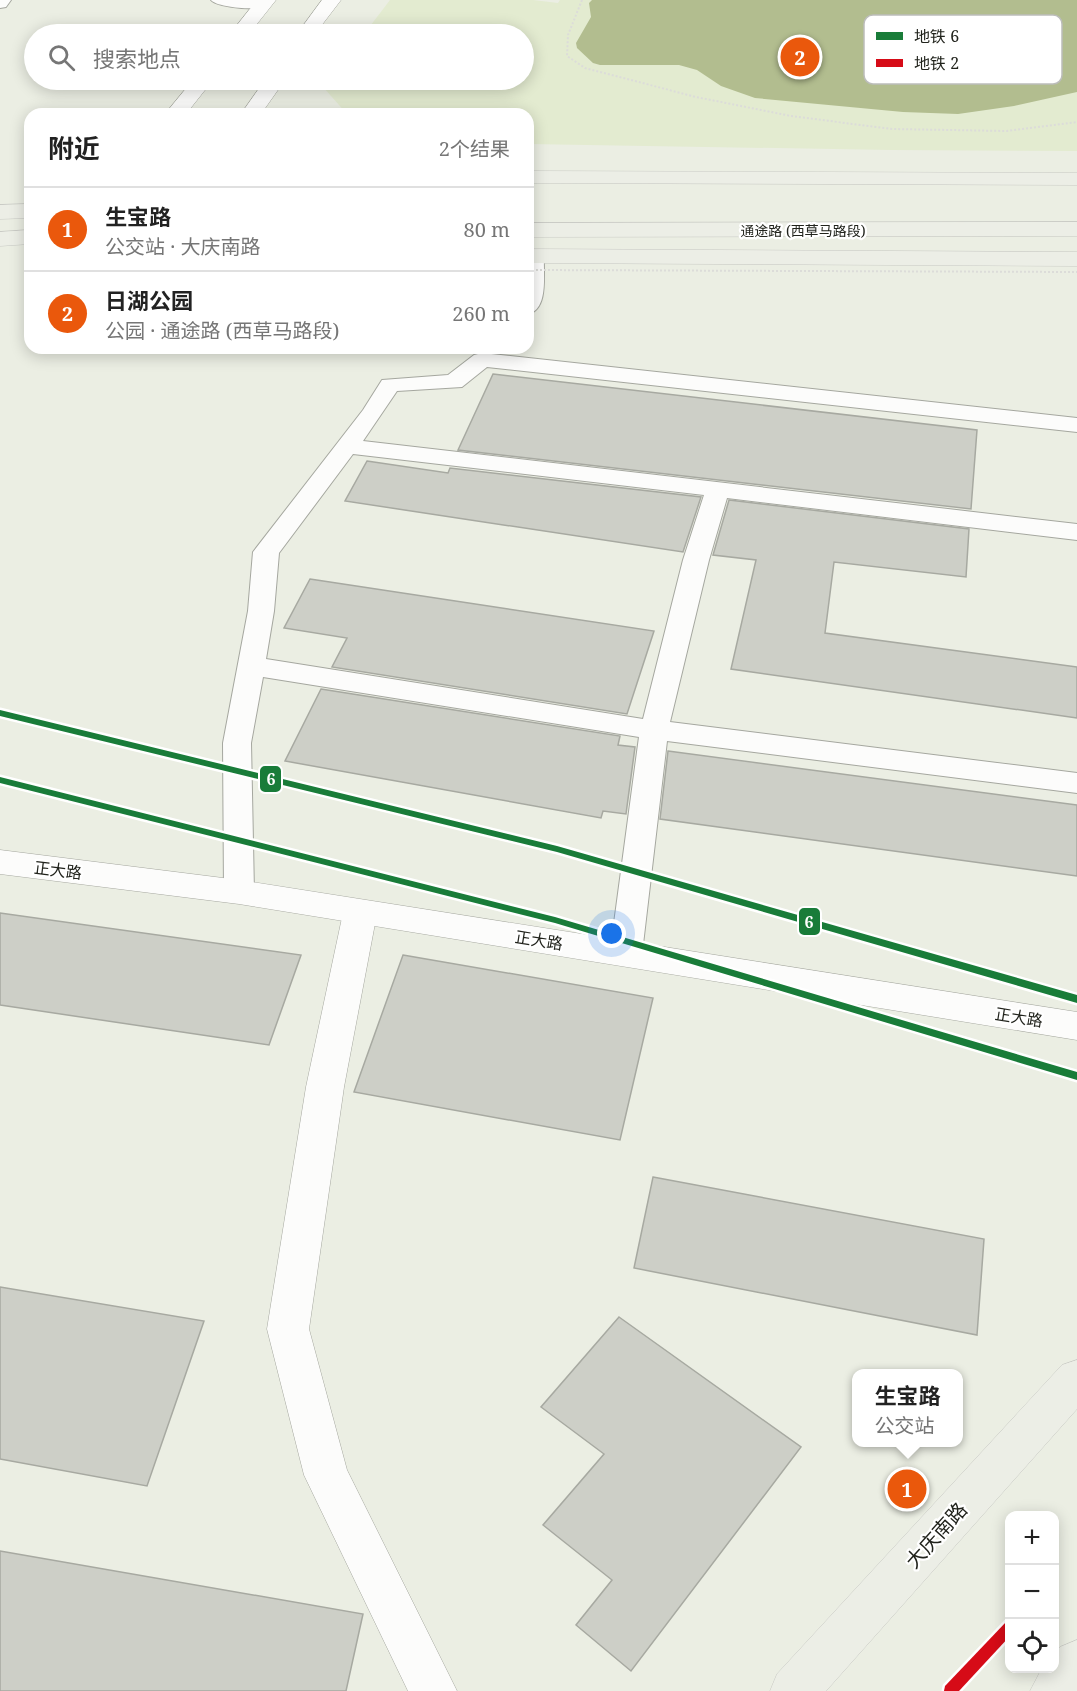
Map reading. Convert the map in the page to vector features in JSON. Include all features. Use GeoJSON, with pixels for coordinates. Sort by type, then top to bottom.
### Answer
{"type":"FeatureCollection","features":[{"type":"Feature","properties":{"kind":"main road"},"geometry":{"type":"LineString","coordinates":[[534,177],[1077,179]]}},
{"type":"Feature","properties":{"kind":"main road"},"geometry":{"type":"LineString","coordinates":[[0,212],[24,211]]}},
{"type":"Feature","properties":{"kind":"main road","name":"通途路 (西草马路段)"},"geometry":{"type":"LineString","coordinates":[[534,230],[1077,229]]}},
{"type":"Feature","properties":{"kind":"main road"},"geometry":{"type":"LineString","coordinates":[[0,238],[24,237]]}},
{"type":"Feature","properties":{"kind":"main road"},"geometry":{"type":"LineString","coordinates":[[534,261],[1077,259]]}},
{"type":"Feature","properties":{"kind":"main road","name":"大庆南路"},"geometry":{"type":"LineString","coordinates":[[794,1691],[1077,1379]]}},
{"type":"Feature","properties":{"kind":"main road"},"geometry":{"type":"LineString","coordinates":[[1054,1691],[1077,1664]]}},
{"type":"Feature","properties":{"kind":"street"},"geometry":{"type":"LineString","coordinates":[[314,24],[332,0]]}},
{"type":"Feature","properties":{"kind":"street"},"geometry":{"type":"LineString","coordinates":[[247,24],[266,2]]}},
{"type":"Feature","properties":{"kind":"street"},"geometry":{"type":"LineString","coordinates":[[180,108],[195,90]]}},
{"type":"Feature","properties":{"kind":"street"},"geometry":{"type":"LineString","coordinates":[[255,108],[268,90]]}},
{"type":"Feature","properties":{"kind":"street","name":"正大路"},"geometry":{"type":"LineString","coordinates":[[0,862],[239,892],[1077,1026]]}},
{"type":"Feature","properties":{"kind":"street"},"geometry":{"type":"LineString","coordinates":[[360,913],[324,1087],[288,1329],[326,1475],[433,1691]]}},
{"type":"Feature","properties":{"kind":"lane"},"geometry":{"type":"LineString","coordinates":[[219,0],[266,2]]}},
{"type":"Feature","properties":{"kind":"lane"},"geometry":{"type":"LineString","coordinates":[[239,892],[237,743],[261,610],[266,552],[347,446],[390,385],[454,382],[487,354],[1077,425]]}},
{"type":"Feature","properties":{"kind":"lane"},"geometry":{"type":"LineString","coordinates":[[347,446],[1077,532]]}},
{"type":"Feature","properties":{"kind":"lane"},"geometry":{"type":"LineString","coordinates":[[626,953],[654,730],[696,560],[718,488]]}},
{"type":"Feature","properties":{"kind":"lane"},"geometry":{"type":"LineString","coordinates":[[251,666],[654,730],[1077,783]]}},
{"type":"Feature","properties":{"kind":"path"},"geometry":{"type":"LineString","coordinates":[[582,0],[573,16],[564,45],[567,56],[585,68],[696,97],[791,116],[892,129],[1007,131],[1077,122]]}},
{"type":"Feature","properties":{"kind":"path"},"geometry":{"type":"LineString","coordinates":[[534,261],[1077,272]]}},
{"type":"Feature","properties":{"kind":"shaded area"},"geometry":{"type":"Polygon","coordinates":[[[390,0],[533,0],[558,3],[560,0],[1077,0],[1077,151],[534,144],[534,108],[342,108],[326,90],[534,90],[534,24],[372,24],[390,0]]]}},
{"type":"Feature","properties":{"kind":"shaded area"},"geometry":{"type":"Polygon","coordinates":[[[592,0],[1077,0],[1077,92],[1014,106],[958,114],[903,112],[755,98],[721,86],[697,70],[679,65],[600,65],[593,63],[577,48],[576,43],[591,17],[589,3],[592,0]]]}},
{"type":"Feature","properties":{"kind":"building"},"geometry":{"type":"Polygon","coordinates":[[[493,374],[977,430],[971,509],[458,450],[493,374]]]}},
{"type":"Feature","properties":{"kind":"building"},"geometry":{"type":"Polygon","coordinates":[[[367,461],[448,473],[450,468],[701,497],[683,552],[345,501],[367,461]]]}},
{"type":"Feature","properties":{"kind":"building"},"geometry":{"type":"Polygon","coordinates":[[[729,500],[969,529],[966,577],[834,562],[825,633],[1077,667],[1077,718],[731,669],[756,560],[713,555],[729,500]]]}},
{"type":"Feature","properties":{"kind":"building"},"geometry":{"type":"Polygon","coordinates":[[[310,579],[654,631],[627,714],[332,667],[347,638],[284,628],[310,579]]]}},
{"type":"Feature","properties":{"kind":"building"},"geometry":{"type":"Polygon","coordinates":[[[321,689],[620,736],[618,745],[635,747],[626,814],[603,811],[601,818],[285,761],[321,689]]]}},
{"type":"Feature","properties":{"kind":"building"},"geometry":{"type":"Polygon","coordinates":[[[668,751],[1077,805],[1077,876],[660,819],[668,751]]]}},
{"type":"Feature","properties":{"kind":"building"},"geometry":{"type":"Polygon","coordinates":[[[0,913],[301,955],[269,1045],[0,1005],[0,913]]]}},
{"type":"Feature","properties":{"kind":"building"},"geometry":{"type":"Polygon","coordinates":[[[403,955],[653,998],[620,1140],[354,1092],[403,955]]]}},
{"type":"Feature","properties":{"kind":"building"},"geometry":{"type":"Polygon","coordinates":[[[653,1177],[984,1239],[977,1335],[634,1268],[653,1177]]]}},
{"type":"Feature","properties":{"kind":"building"},"geometry":{"type":"Polygon","coordinates":[[[0,1287],[204,1321],[147,1486],[0,1459],[0,1287]]]}},
{"type":"Feature","properties":{"kind":"building"},"geometry":{"type":"Polygon","coordinates":[[[619,1317],[801,1447],[631,1671],[576,1625],[612,1580],[543,1525],[604,1454],[541,1407],[619,1317]]]}},
{"type":"Feature","properties":{"kind":"building"},"geometry":{"type":"Polygon","coordinates":[[[0,1551],[363,1614],[346,1691],[0,1691],[0,1551]]]}},
{"type":"Feature","properties":{"kind":"metro line","name":"6"},"geometry":{"type":"LineString","coordinates":[[0,713],[557,849],[1077,999]]}},
{"type":"Feature","properties":{"kind":"metro line","name":"6"},"geometry":{"type":"LineString","coordinates":[[0,780],[555,920],[1077,1076]]}},
{"type":"Feature","properties":{"kind":"metro line","name":"2"},"geometry":{"type":"LineString","coordinates":[[950,1691],[1005,1631]]}},
{"type":"Feature","properties":{"kind":"place","name":"日湖公园"},"geometry":{"type":"Point","coordinates":[800,57]}},
{"type":"Feature","properties":{"kind":"place","name":"生宝路"},"geometry":{"type":"Point","coordinates":[907,1489]}}]}
